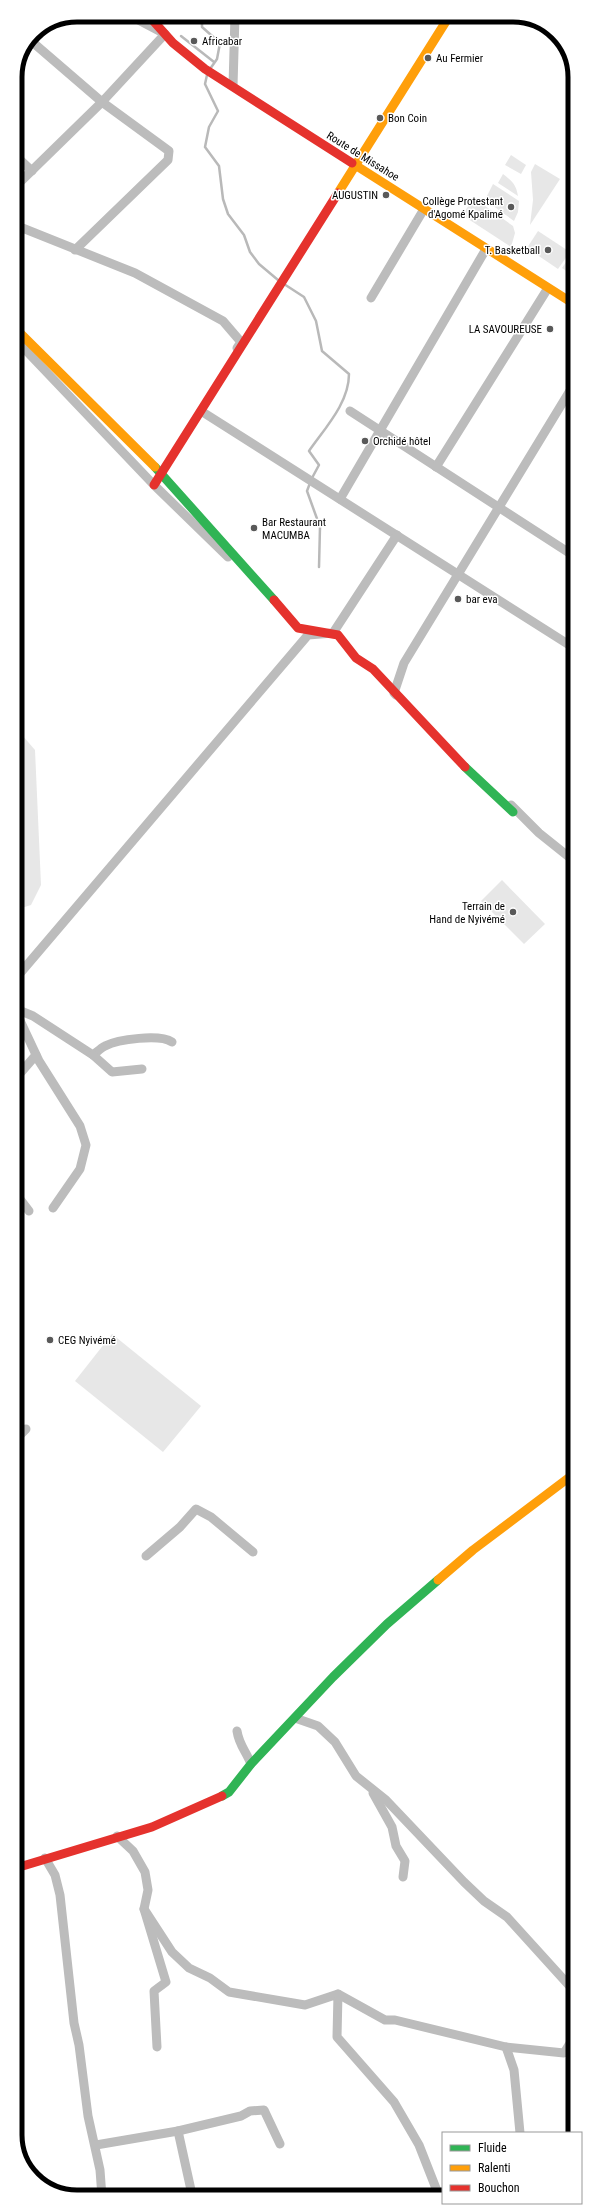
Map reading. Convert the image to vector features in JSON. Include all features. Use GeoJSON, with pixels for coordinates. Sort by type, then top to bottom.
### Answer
{"type":"FeatureCollection","features":[{"type":"Feature","properties":{"kind":"street"},"geometry":{"type":"LineString","coordinates":[[22,180],[102,102],[165,34],[142,22]]}},
{"type":"Feature","properties":{"kind":"street","name":"Route de Missahoe"},"geometry":{"type":"LineString","coordinates":[[154,22],[165,34],[214,76],[233,86],[568,300]]}},
{"type":"Feature","properties":{"kind":"street"},"geometry":{"type":"LineString","coordinates":[[233,86],[234,22]]}},
{"type":"Feature","properties":{"kind":"street"},"geometry":{"type":"LineString","coordinates":[[154,485],[446,22]]}},
{"type":"Feature","properties":{"kind":"street"},"geometry":{"type":"LineString","coordinates":[[34,43],[102,102],[168,151],[168,160],[75,250]]}},
{"type":"Feature","properties":{"kind":"street"},"geometry":{"type":"LineString","coordinates":[[22,161],[32,170]]}},
{"type":"Feature","properties":{"kind":"street"},"geometry":{"type":"LineString","coordinates":[[370,298],[424,209]]}},
{"type":"Feature","properties":{"kind":"street"},"geometry":{"type":"LineString","coordinates":[[22,228],[156,283],[212,314]]}},
{"type":"Feature","properties":{"kind":"street"},"geometry":{"type":"LineString","coordinates":[[22,228],[135,273],[223,321],[241,342],[219,377],[201,411],[160,472]]}},
{"type":"Feature","properties":{"kind":"street"},"geometry":{"type":"LineString","coordinates":[[340,499],[486,249]]}},
{"type":"Feature","properties":{"kind":"street"},"geometry":{"type":"LineString","coordinates":[[436,467],[548,288]]}},
{"type":"Feature","properties":{"kind":"street"},"geometry":{"type":"LineString","coordinates":[[22,335],[160,472],[298,628],[338,635],[356,658],[373,669],[472,774],[513,812]]}},
{"type":"Feature","properties":{"kind":"street"},"geometry":{"type":"LineString","coordinates":[[22,346],[154,485],[308,635]]}},
{"type":"Feature","properties":{"kind":"street"},"geometry":{"type":"LineString","coordinates":[[568,394],[404,663],[394,693],[448,742],[532,827],[568,857]]}},
{"type":"Feature","properties":{"kind":"street"},"geometry":{"type":"LineString","coordinates":[[201,411],[568,644]]}},
{"type":"Feature","properties":{"kind":"street"},"geometry":{"type":"LineString","coordinates":[[350,411],[568,552]]}},
{"type":"Feature","properties":{"kind":"street"},"geometry":{"type":"LineString","coordinates":[[22,971],[308,635],[333,633],[396,535]]}},
{"type":"Feature","properties":{"kind":"street"},"geometry":{"type":"LineString","coordinates":[[22,1012],[33,1016],[93,1055],[112,1072],[142,1069]]}},
{"type":"Feature","properties":{"kind":"street"},"geometry":{"type":"LineString","coordinates":[[22,1024],[36,1055],[80,1126],[86,1145],[80,1170],[52,1208]]}},
{"type":"Feature","properties":{"kind":"street"},"geometry":{"type":"LineString","coordinates":[[93,1055],[105,1046],[120,1041],[160,1038],[172,1042]]}},
{"type":"Feature","properties":{"kind":"street"},"geometry":{"type":"LineString","coordinates":[[22,1071],[36,1055]]}},
{"type":"Feature","properties":{"kind":"street"},"geometry":{"type":"LineString","coordinates":[[22,1202],[29,1211]]}},
{"type":"Feature","properties":{"kind":"street"},"geometry":{"type":"LineString","coordinates":[[22,1433],[26,1429]]}},
{"type":"Feature","properties":{"kind":"street"},"geometry":{"type":"LineString","coordinates":[[22,1866],[117,1836],[152,1827],[229,1792],[251,1764],[387,1624],[473,1550],[568,1478]]}},
{"type":"Feature","properties":{"kind":"street"},"geometry":{"type":"LineString","coordinates":[[146,1556],[180,1527],[196,1509],[210,1517],[253,1552]]}},
{"type":"Feature","properties":{"kind":"street"},"geometry":{"type":"LineString","coordinates":[[295,1718],[318,1726],[335,1742],[356,1776],[411,1825],[464,1882],[484,1901],[507,1917],[568,1984]]}},
{"type":"Feature","properties":{"kind":"street"},"geometry":{"type":"LineString","coordinates":[[237,1731],[239,1744],[245,1749],[251,1764]]}},
{"type":"Feature","properties":{"kind":"street"},"geometry":{"type":"LineString","coordinates":[[371,1788],[392,1827],[396,1846],[405,1861],[403,1877]]}},
{"type":"Feature","properties":{"kind":"street"},"geometry":{"type":"LineString","coordinates":[[117,1836],[133,1851],[145,1872],[148,1890],[144,1909],[166,1982],[154,1991],[157,2047]]}},
{"type":"Feature","properties":{"kind":"street"},"geometry":{"type":"LineString","coordinates":[[46,1858],[56,1875],[60,1895],[74,2023],[79,2045],[88,2116],[96,2144],[102,2190]]}},
{"type":"Feature","properties":{"kind":"street"},"geometry":{"type":"LineString","coordinates":[[144,1909],[172,1952],[189,1968],[210,1978],[229,1992],[305,2005],[338,1994],[385,2020],[395,2020],[506,2047],[564,2053],[568,2046]]}},
{"type":"Feature","properties":{"kind":"street"},"geometry":{"type":"LineString","coordinates":[[338,1994],[337,2037],[394,2102],[419,2145],[437,2190]]}},
{"type":"Feature","properties":{"kind":"street"},"geometry":{"type":"LineString","coordinates":[[506,2047],[514,2070],[520,2132]]}},
{"type":"Feature","properties":{"kind":"street"},"geometry":{"type":"LineString","coordinates":[[96,2144],[178,2131],[241,2116],[250,2111],[264,2110],[280,2144]]}},
{"type":"Feature","properties":{"kind":"street"},"geometry":{"type":"LineString","coordinates":[[178,2131],[191,2190]]}},
{"type":"Feature","properties":{"kind":"shaded area"},"geometry":{"type":"Polygon","coordinates":[[[511,155],[526,165],[521,174],[505,165],[511,155]]]}},
{"type":"Feature","properties":{"kind":"shaded area"},"geometry":{"type":"Polygon","coordinates":[[[535,164],[560,179],[530,225],[533,200],[531,172],[535,164]]]}},
{"type":"Feature","properties":{"kind":"shaded area"},"geometry":{"type":"Polygon","coordinates":[[[503,174],[513,183],[518,196],[498,183],[503,174]]]}},
{"type":"Feature","properties":{"kind":"shaded area"},"geometry":{"type":"Polygon","coordinates":[[[493,184],[519,201],[518,212],[514,221],[485,200],[493,184]]]}},
{"type":"Feature","properties":{"kind":"shaded area"},"geometry":{"type":"Polygon","coordinates":[[[474,198],[513,226],[515,233],[511,247],[462,215],[474,198]]]}},
{"type":"Feature","properties":{"kind":"shaded area","name":"T. Basketball"},"geometry":{"type":"Polygon","coordinates":[[[538,231],[568,251],[568,255],[558,269],[527,248],[538,231]]]}},
{"type":"Feature","properties":{"kind":"shaded area"},"geometry":{"type":"Polygon","coordinates":[[[568,259],[568,272],[562,268],[568,259]]]}},
{"type":"Feature","properties":{"kind":"shaded area"},"geometry":{"type":"Polygon","coordinates":[[[22,735],[35,750],[41,885],[31,905],[22,908],[22,735]]]}},
{"type":"Feature","properties":{"kind":"shaded area","name":"Terrain de Hand de Nyivémé"},"geometry":{"type":"Polygon","coordinates":[[[502,880],[545,924],[524,944],[481,901],[502,880]]]}},
{"type":"Feature","properties":{"kind":"shaded area"},"geometry":{"type":"Polygon","coordinates":[[[112,1334],[201,1406],[163,1452],[75,1381],[112,1334]]]}},
{"type":"Feature","properties":{"kind":"waterway"},"geometry":{"type":"LineString","coordinates":[[202,22],[202,27],[220,43],[217,59],[210,69]]}},
{"type":"Feature","properties":{"kind":"waterway"},"geometry":{"type":"LineString","coordinates":[[181,36],[214,62]]}},
{"type":"Feature","properties":{"kind":"waterway"},"geometry":{"type":"LineString","coordinates":[[207,75],[205,84],[218,111],[209,127],[205,147],[219,166],[223,199],[228,214],[244,235],[250,252],[259,264],[278,280]]}},
{"type":"Feature","properties":{"kind":"waterway"},"geometry":{"type":"LineString","coordinates":[[284,284],[304,297],[316,321],[322,351],[349,374],[348,385],[341,405],[309,451],[319,465],[312,478]]}},
{"type":"Feature","properties":{"kind":"waterway"},"geometry":{"type":"LineString","coordinates":[[310,483],[307,491],[320,527],[319,567]]}},
{"type":"Feature","properties":{"kind":"traffic: fast"},"geometry":{"type":"LineString","coordinates":[[155,467],[274,600]]}},
{"type":"Feature","properties":{"kind":"traffic: fast"},"geometry":{"type":"LineString","coordinates":[[465,767],[513,812]]}},
{"type":"Feature","properties":{"kind":"traffic: fast"},"geometry":{"type":"LineString","coordinates":[[222,1796],[229,1792],[251,1764],[333,1677],[387,1624],[438,1580]]}},
{"type":"Feature","properties":{"kind":"traffic: slow"},"geometry":{"type":"LineString","coordinates":[[338,193],[446,22]]}},
{"type":"Feature","properties":{"kind":"traffic: slow"},"geometry":{"type":"LineString","coordinates":[[352,163],[568,300]]}},
{"type":"Feature","properties":{"kind":"traffic: slow"},"geometry":{"type":"LineString","coordinates":[[22,335],[155,467]]}},
{"type":"Feature","properties":{"kind":"traffic: slow"},"geometry":{"type":"LineString","coordinates":[[438,1580],[473,1550],[568,1478]]}},
{"type":"Feature","properties":{"kind":"traffic: jam"},"geometry":{"type":"LineString","coordinates":[[154,22],[173,43],[205,69],[352,163]]}},
{"type":"Feature","properties":{"kind":"traffic: jam"},"geometry":{"type":"LineString","coordinates":[[154,485],[338,193]]}},
{"type":"Feature","properties":{"kind":"traffic: jam"},"geometry":{"type":"LineString","coordinates":[[274,600],[298,628],[338,635],[356,658],[373,669],[465,767]]}},
{"type":"Feature","properties":{"kind":"traffic: jam"},"geometry":{"type":"LineString","coordinates":[[22,1866],[152,1827],[222,1796]]}},
{"type":"Feature","properties":{"kind":"place","name":"Africabar"},"geometry":{"type":"Point","coordinates":[194,41]}},
{"type":"Feature","properties":{"kind":"place","name":"Au Fermier"},"geometry":{"type":"Point","coordinates":[428,58]}},
{"type":"Feature","properties":{"kind":"place","name":"Bon Coin"},"geometry":{"type":"Point","coordinates":[380,118]}},
{"type":"Feature","properties":{"kind":"place","name":"AUGUSTIN"},"geometry":{"type":"Point","coordinates":[386,195]}},
{"type":"Feature","properties":{"kind":"place","name":"Collège Protestant d'Agomé Kpalimé"},"geometry":{"type":"Point","coordinates":[511,207]}},
{"type":"Feature","properties":{"kind":"place","name":"T. Basketball"},"geometry":{"type":"Point","coordinates":[548,250]}},
{"type":"Feature","properties":{"kind":"place","name":"LA SAVOUREUSE"},"geometry":{"type":"Point","coordinates":[550,329]}},
{"type":"Feature","properties":{"kind":"place","name":"Orchidé hôtel"},"geometry":{"type":"Point","coordinates":[365,441]}},
{"type":"Feature","properties":{"kind":"place","name":"Bar Restaurant MACUMBA"},"geometry":{"type":"Point","coordinates":[254,528]}},
{"type":"Feature","properties":{"kind":"place","name":"bar eva"},"geometry":{"type":"Point","coordinates":[458,599]}},
{"type":"Feature","properties":{"kind":"place","name":"Terrain de Hand de Nyivémé"},"geometry":{"type":"Point","coordinates":[513,912]}},
{"type":"Feature","properties":{"kind":"place","name":"CEG Nyivémé"},"geometry":{"type":"Point","coordinates":[50,1340]}}]}
